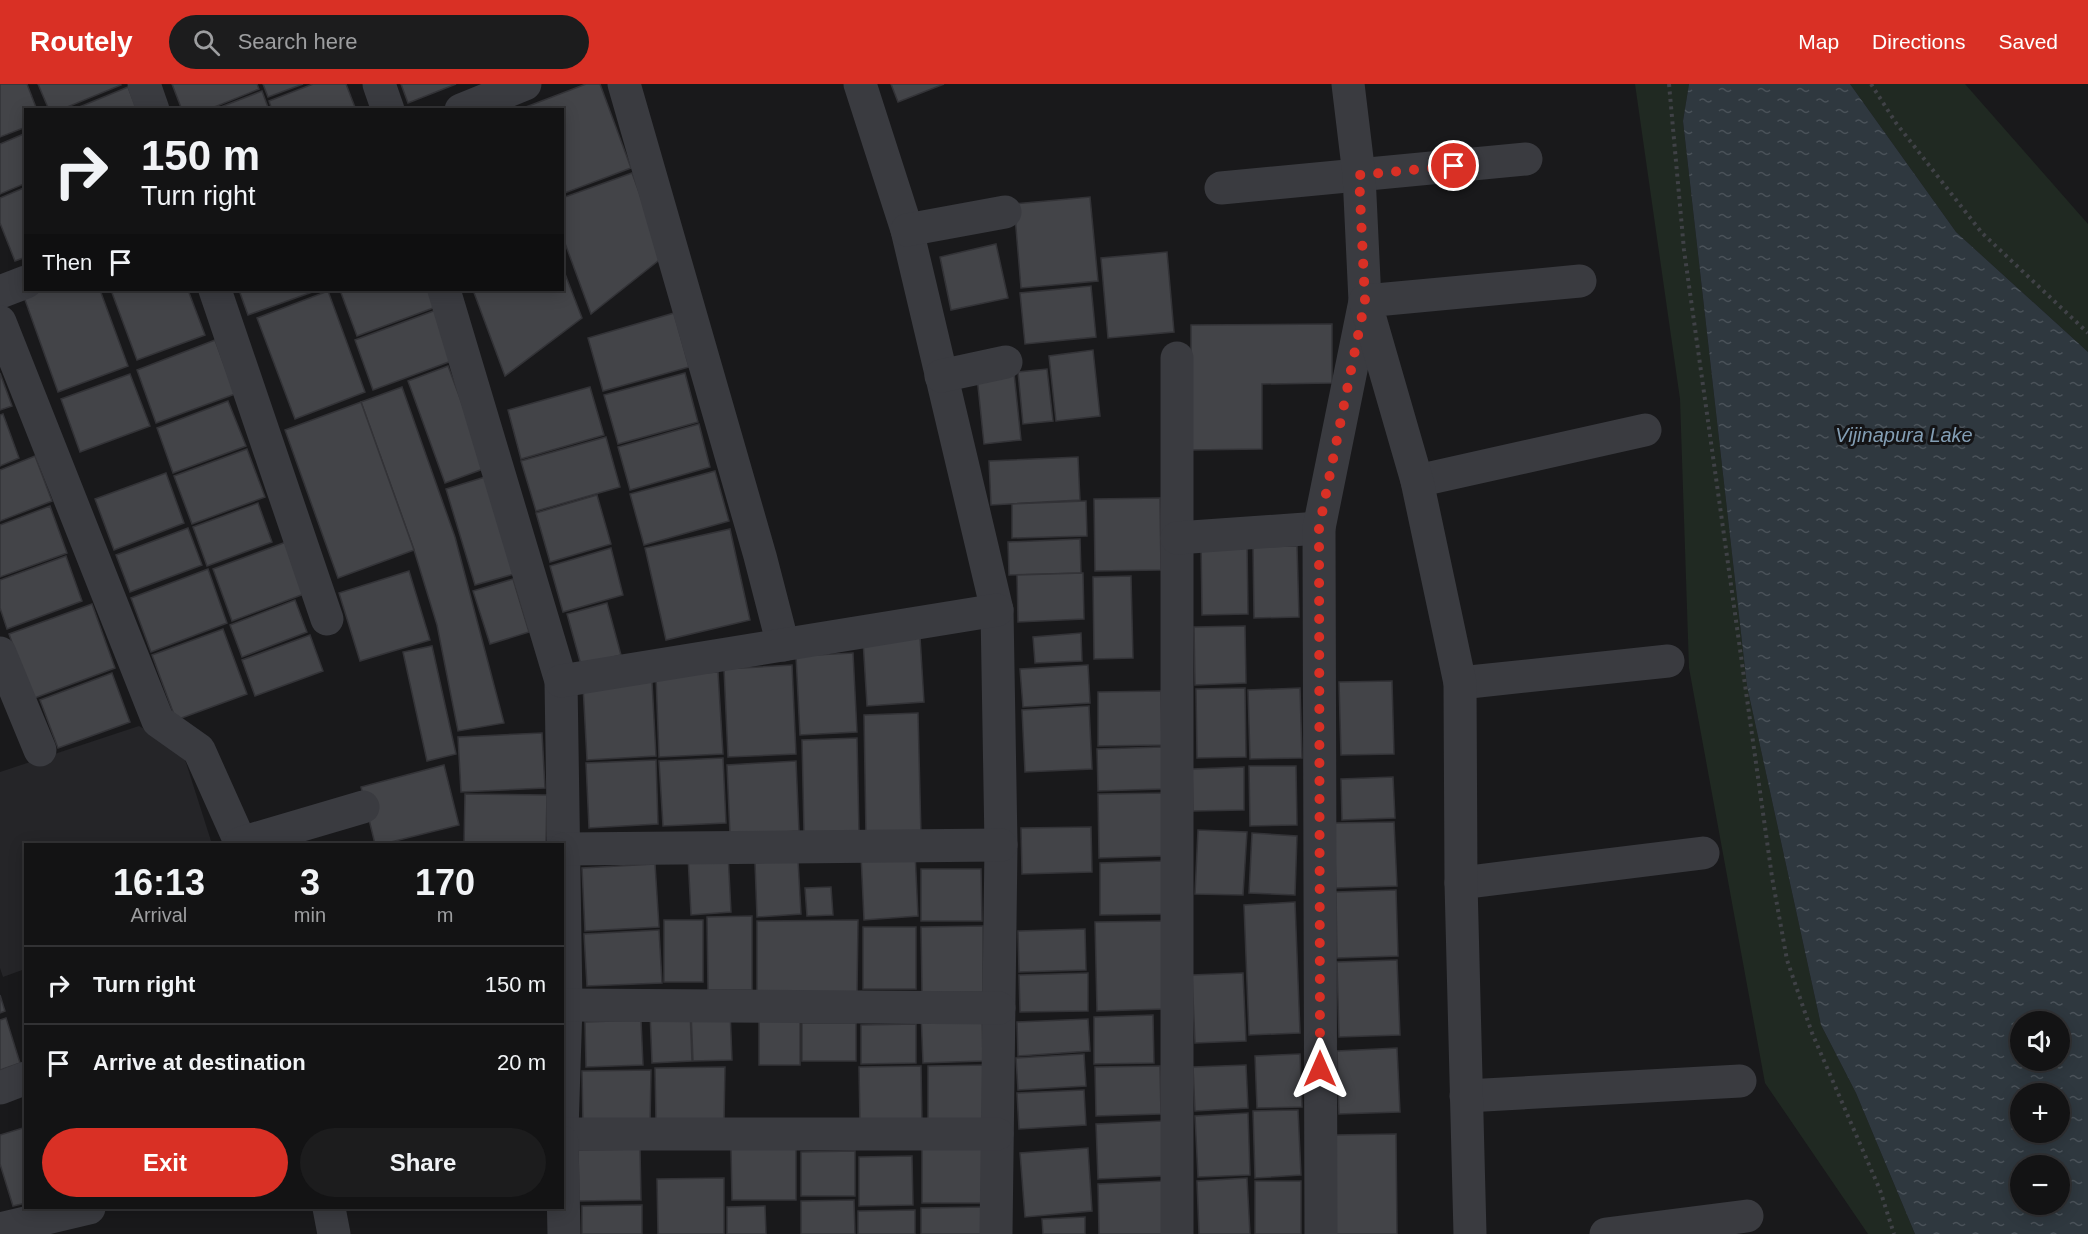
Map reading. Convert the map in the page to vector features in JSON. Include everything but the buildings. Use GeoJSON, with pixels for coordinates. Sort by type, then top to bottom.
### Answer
{"type":"FeatureCollection","features":[{"type":"Feature","properties":{"kind":"street"},"geometry":{"type":"LineString","coordinates":[[144,84],[152,108]]}},
{"type":"Feature","properties":{"kind":"street"},"geometry":{"type":"LineString","coordinates":[[379,84],[387,108]]}},
{"type":"Feature","properties":{"kind":"street"},"geometry":{"type":"LineString","coordinates":[[465,108],[525,84]]}},
{"type":"Feature","properties":{"kind":"street"},"geometry":{"type":"LineString","coordinates":[[624,84],[760,556],[783,645]]}},
{"type":"Feature","properties":{"kind":"street"},"geometry":{"type":"LineString","coordinates":[[860,84],[907,230],[997,610],[1001,845],[996,1234]]}},
{"type":"Feature","properties":{"kind":"street"},"geometry":{"type":"LineString","coordinates":[[1348,84],[1359,175],[1365,301],[1417,481],[1460,683],[1461,883],[1470,1234]]}},
{"type":"Feature","properties":{"kind":"street"},"geometry":{"type":"LineString","coordinates":[[1221,188],[1526,159]]}},
{"type":"Feature","properties":{"kind":"street"},"geometry":{"type":"LineString","coordinates":[[907,230],[1005,212]]}},
{"type":"Feature","properties":{"kind":"street"},"geometry":{"type":"LineString","coordinates":[[1365,301],[1580,281]]}},
{"type":"Feature","properties":{"kind":"street"},"geometry":{"type":"LineString","coordinates":[[0,292],[24,283]]}},
{"type":"Feature","properties":{"kind":"street"},"geometry":{"type":"LineString","coordinates":[[215,291],[327,619]]}},
{"type":"Feature","properties":{"kind":"street"},"geometry":{"type":"LineString","coordinates":[[444,291],[561,681],[564,843]]}},
{"type":"Feature","properties":{"kind":"street"},"geometry":{"type":"LineString","coordinates":[[1321,1234],[1319,528],[1365,301]]}},
{"type":"Feature","properties":{"kind":"street"},"geometry":{"type":"LineString","coordinates":[[0,322],[158,721],[199,750],[241,843]]}},
{"type":"Feature","properties":{"kind":"street"},"geometry":{"type":"LineString","coordinates":[[1177,358],[1177,1234]]}},
{"type":"Feature","properties":{"kind":"street"},"geometry":{"type":"LineString","coordinates":[[941,376],[1006,362]]}},
{"type":"Feature","properties":{"kind":"street"},"geometry":{"type":"LineString","coordinates":[[1417,481],[1645,430]]}},
{"type":"Feature","properties":{"kind":"street"},"geometry":{"type":"LineString","coordinates":[[1177,538],[1319,528]]}},
{"type":"Feature","properties":{"kind":"street"},"geometry":{"type":"LineString","coordinates":[[561,681],[997,610]]}},
{"type":"Feature","properties":{"kind":"street"},"geometry":{"type":"LineString","coordinates":[[0,653],[40,750]]}},
{"type":"Feature","properties":{"kind":"street"},"geometry":{"type":"LineString","coordinates":[[1460,683],[1668,662]]}},
{"type":"Feature","properties":{"kind":"street"},"geometry":{"type":"LineString","coordinates":[[244,843],[363,807]]}},
{"type":"Feature","properties":{"kind":"street"},"geometry":{"type":"LineString","coordinates":[[564,1082],[567,1005],[564,849],[1001,845]]}},
{"type":"Feature","properties":{"kind":"street"},"geometry":{"type":"LineString","coordinates":[[1461,883],[1703,853]]}},
{"type":"Feature","properties":{"kind":"street"},"geometry":{"type":"LineString","coordinates":[[567,1005],[999,1008]]}},
{"type":"Feature","properties":{"kind":"street"},"geometry":{"type":"LineString","coordinates":[[0,1088],[24,1079]]}},
{"type":"Feature","properties":{"kind":"street"},"geometry":{"type":"LineString","coordinates":[[1466,1096],[1740,1081]]}},
{"type":"Feature","properties":{"kind":"street"},"geometry":{"type":"LineString","coordinates":[[564,1133],[997,1134]]}},
{"type":"Feature","properties":{"kind":"street"},"geometry":{"type":"LineString","coordinates":[[0,1229],[85,1209]]}},
{"type":"Feature","properties":{"kind":"street"},"geometry":{"type":"LineString","coordinates":[[329,1209],[334,1234]]}},
{"type":"Feature","properties":{"kind":"street"},"geometry":{"type":"LineString","coordinates":[[563,1209],[564,1234]]}},
{"type":"Feature","properties":{"kind":"street"},"geometry":{"type":"LineString","coordinates":[[1606,1234],[1747,1216]]}},
{"type":"Feature","properties":{"kind":"path"},"geometry":{"type":"LineString","coordinates":[[1669,84],[1684,250],[1770,865],[1787,960],[1812,1033],[1880,1190],[1894,1234]]}},
{"type":"Feature","properties":{"kind":"path"},"geometry":{"type":"LineString","coordinates":[[1871,84],[1896,123],[1982,233],[2088,333]]}},
{"type":"Feature","properties":{"kind":"shaded area"},"geometry":{"type":"Polygon","coordinates":[[[1635,84],[1689,84],[1683,121],[1747,686],[1821,1025],[1856,1093],[1915,1234],[1868,1234],[1765,1083],[1689,668],[1680,399],[1635,84]]]}},
{"type":"Feature","properties":{"kind":"shaded area"},"geometry":{"type":"Polygon","coordinates":[[[1850,84],[1965,84],[2088,224],[2088,352],[1956,232],[1850,84]]]}},
{"type":"Feature","properties":{"kind":"shaded area"},"geometry":{"type":"Polygon","coordinates":[[[139,726],[182,750],[212,843],[24,843],[24,969],[3,977],[0,968],[0,772],[139,726]]]}},
{"type":"Feature","properties":{"kind":"water","name":"Vijinapura Lake"},"geometry":{"type":"Polygon","coordinates":[[[1689,84],[1850,84],[1956,232],[2088,352],[2088,1234],[1915,1234],[1856,1093],[1821,1025],[1747,686],[1683,121],[1689,84]]]}},
{"type":"Feature","properties":{"kind":"route"},"geometry":{"type":"LineString","coordinates":[[1320,1069],[1319,528],[1365,301],[1359,175],[1454,166]]}}]}
